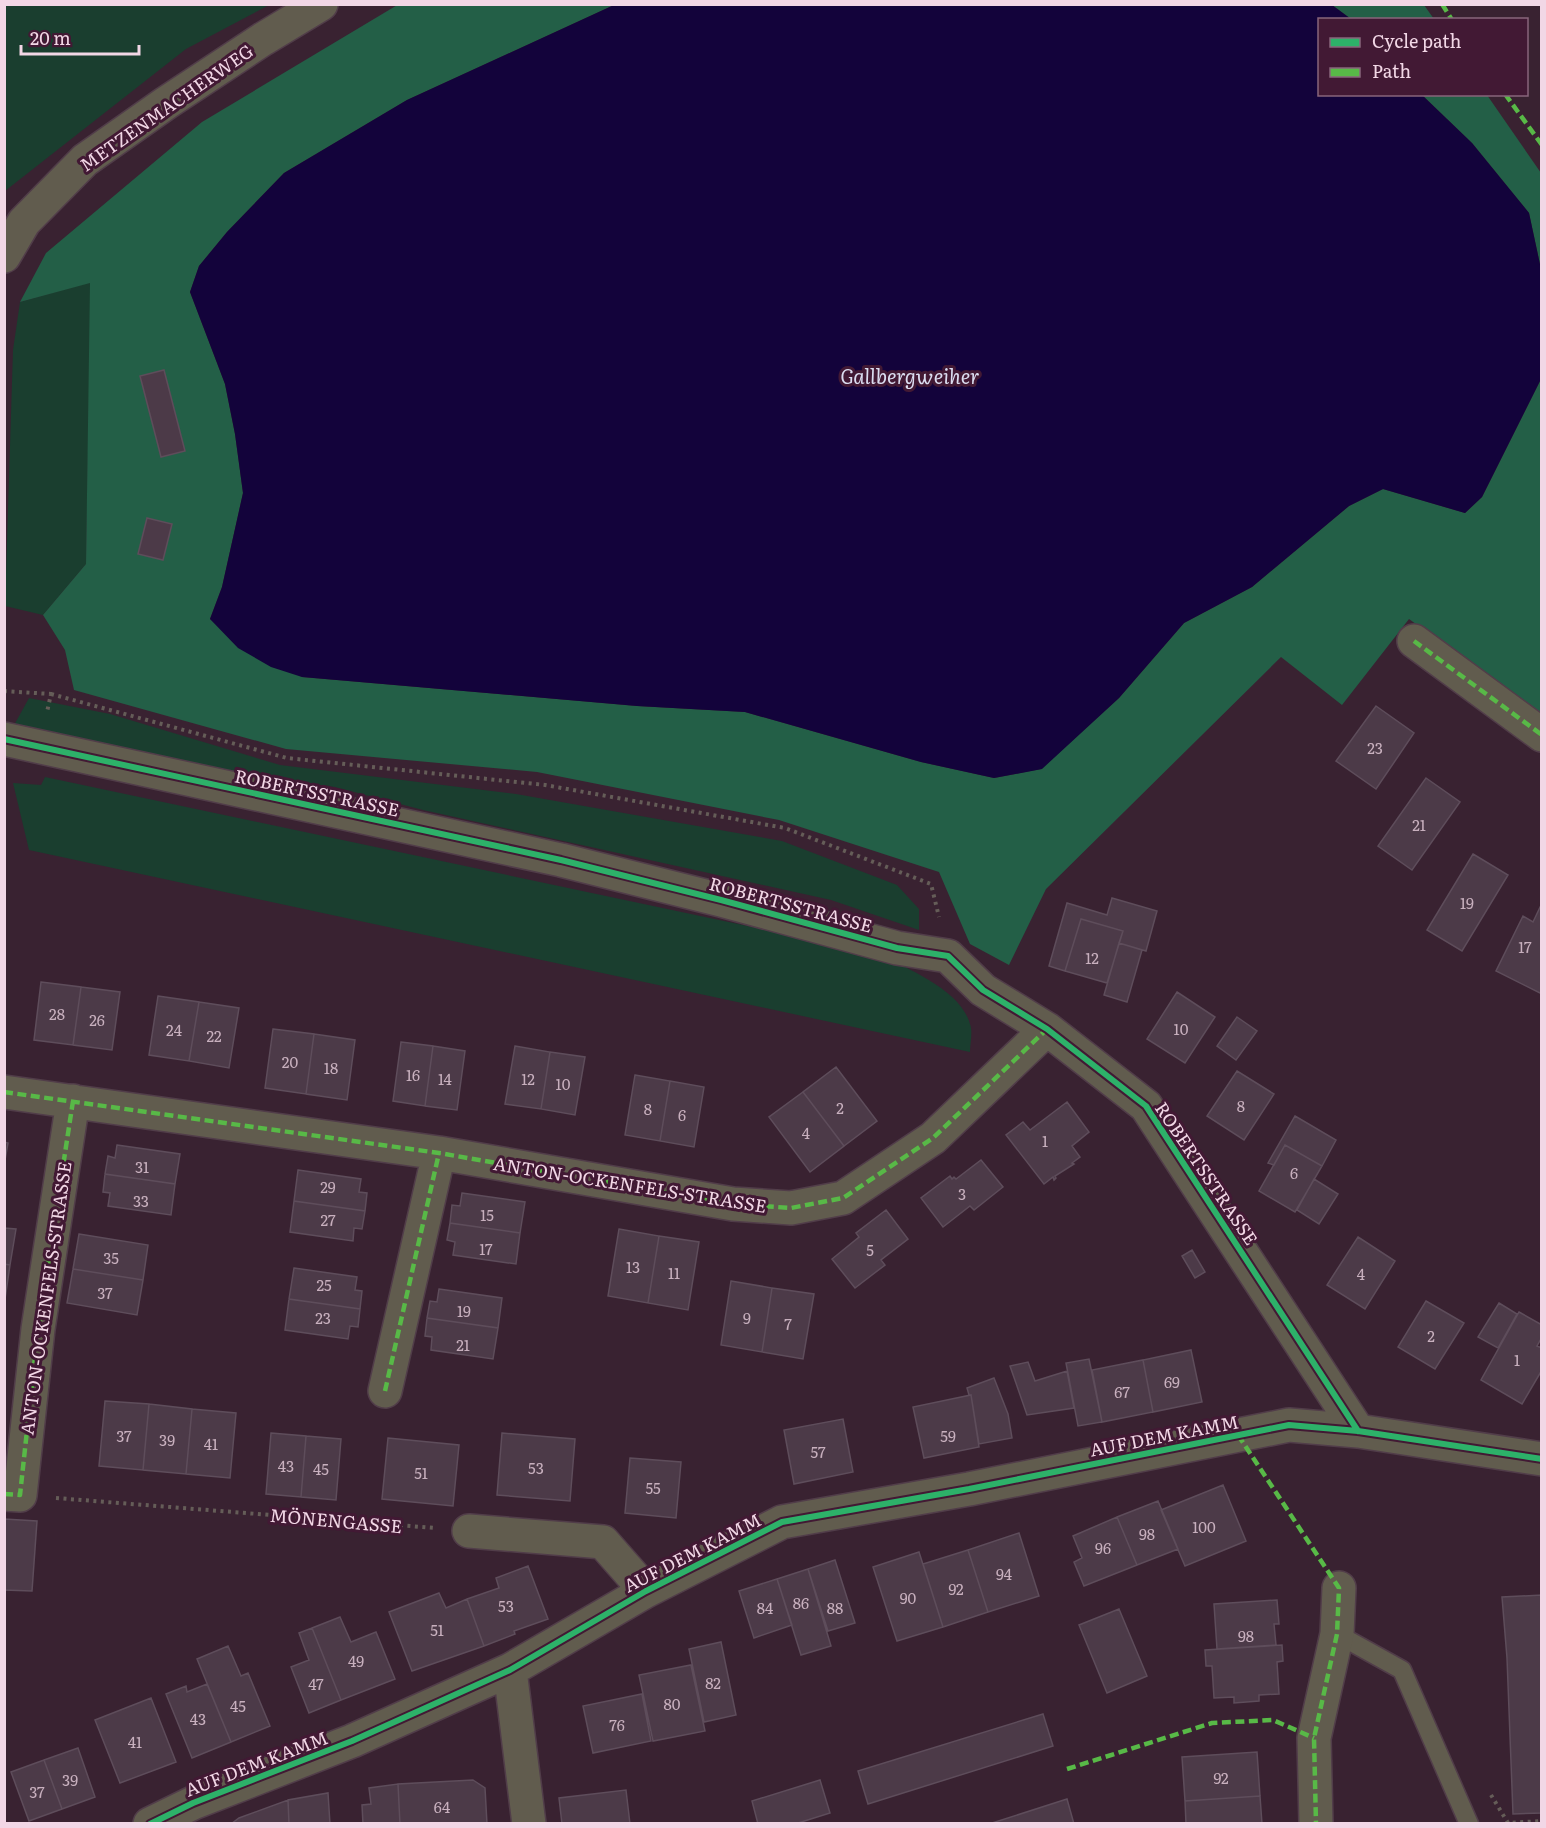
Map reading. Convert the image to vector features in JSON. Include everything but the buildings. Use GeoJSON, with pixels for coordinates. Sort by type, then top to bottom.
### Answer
{"type":"FeatureCollection","features":[{"type":"Feature","properties":{"kind":"street","name":"METZENMACHERWEG"},"geometry":{"type":"LineString","coordinates":[[4,256],[24,222],[85,160],[176,96],[321,4]]}},
{"type":"Feature","properties":{"kind":"street"},"geometry":{"type":"LineString","coordinates":[[1414,641],[1542,735]]}},
{"type":"Feature","properties":{"kind":"street","name":"ROBERTSSTRASSE"},"geometry":{"type":"LineString","coordinates":[[4,739],[561,860],[721,900],[897,948],[948,956],[983,990],[1047,1029],[1146,1106],[1358,1431]]}},
{"type":"Feature","properties":{"kind":"street","name":"ANTON-OCKENFELS-STRASSE"},"geometry":{"type":"LineString","coordinates":[[4,1092],[439,1153],[733,1204],[791,1208],[843,1198],[933,1138],[1047,1029]]}},
{"type":"Feature","properties":{"kind":"street","name":"ANTON-OCKENFELS-STRASSE"},"geometry":{"type":"LineString","coordinates":[[12,1494],[73,1101]]}},
{"type":"Feature","properties":{"kind":"street"},"geometry":{"type":"LineString","coordinates":[[385,1391],[439,1153]]}},
{"type":"Feature","properties":{"kind":"street","name":"AUF DEM KAMM"},"geometry":{"type":"LineString","coordinates":[[150,1824],[191,1813],[510,1670],[646,1591],[782,1522],[969,1489],[1289,1425],[1358,1431],[1542,1459]]}},
{"type":"Feature","properties":{"kind":"street"},"geometry":{"type":"LineString","coordinates":[[470,1531],[603,1542],[646,1591]]}},
{"type":"Feature","properties":{"kind":"street"},"geometry":{"type":"LineString","coordinates":[[1316,1824],[1314,1738],[1337,1634],[1339,1588]]}},
{"type":"Feature","properties":{"kind":"street"},"geometry":{"type":"LineString","coordinates":[[510,1670],[529,1824]]}},
{"type":"Feature","properties":{"kind":"lane"},"geometry":{"type":"LineString","coordinates":[[1337,1634],[1402,1670],[1469,1824]]}},
{"type":"Feature","properties":{"kind":"path"},"geometry":{"type":"LineString","coordinates":[[51,694],[287,758],[545,785],[785,828],[931,884],[948,956]]}},
{"type":"Feature","properties":{"kind":"path"},"geometry":{"type":"LineString","coordinates":[[1491,1794],[1508,1823],[1542,1821]]}},
{"type":"Feature","properties":{"kind":"green space"},"geometry":{"type":"Polygon","coordinates":[[[5,4],[269,5],[186,49],[5,191],[5,4]]]}},
{"type":"Feature","properties":{"kind":"green space"},"geometry":{"type":"Polygon","coordinates":[[[399,4],[614,5],[407,100],[284,173],[227,232],[199,266],[190,292],[225,384],[243,493],[222,587],[210,619],[302,677],[637,706],[745,712],[921,762],[994,778],[1041,769],[1119,698],[1184,623],[1252,587],[1349,506],[1383,489],[1465,513],[1482,497],[1541,379],[1541,715],[1409,619],[1342,705],[1281,657],[1046,889],[1009,965],[970,944],[939,872],[779,820],[537,772],[286,749],[74,690],[65,650],[43,615],[86,564],[90,283],[20,302],[46,253],[202,122],[399,4]]]}},
{"type":"Feature","properties":{"kind":"green space"},"geometry":{"type":"Polygon","coordinates":[[[1332,5],[1424,5],[1433,18],[1350,18],[1332,5]]]}},
{"type":"Feature","properties":{"kind":"green space"},"geometry":{"type":"Polygon","coordinates":[[[1423,96],[1488,96],[1541,173],[1541,269],[1529,213],[1472,143],[1423,96]]]}},
{"type":"Feature","properties":{"kind":"green space"},"geometry":{"type":"Polygon","coordinates":[[[91,282],[86,564],[43,615],[5,606],[13,350],[20,302],[91,282]]]}},
{"type":"Feature","properties":{"kind":"green space"},"geometry":{"type":"Polygon","coordinates":[[[29,698],[110,714],[280,765],[516,794],[782,841],[897,885],[919,909],[919,930],[831,900],[423,810],[335,787],[263,777],[13,727],[29,698]]]}},
{"type":"Feature","properties":{"kind":"green space"},"geometry":{"type":"Polygon","coordinates":[[[45,777],[880,954],[932,982],[956,1001],[965,1012],[971,1027],[970,1052],[29,850],[13,783],[41,785],[45,777]]]}},
{"type":"Feature","properties":{"kind":"water","name":"Gallbergweiher"},"geometry":{"type":"Polygon","coordinates":[[[614,5],[1332,5],[1350,18],[1318,18],[1318,96],[1423,96],[1472,143],[1529,213],[1541,269],[1541,379],[1482,497],[1465,513],[1383,489],[1349,506],[1252,587],[1184,623],[1119,698],[1042,769],[994,778],[921,762],[745,712],[637,706],[302,677],[271,667],[238,648],[210,619],[222,587],[243,493],[225,384],[190,292],[199,266],[227,232],[284,173],[407,100],[614,5]]]}},
{"type":"Feature","properties":{"kind":"marked path"},"geometry":{"type":"LineString","coordinates":[[1442,4],[1451,18]]}},
{"type":"Feature","properties":{"kind":"marked path"},"geometry":{"type":"LineString","coordinates":[[1506,96],[1542,145]]}},
{"type":"Feature","properties":{"kind":"marked path"},"geometry":{"type":"LineString","coordinates":[[1414,641],[1542,735]]}},
{"type":"Feature","properties":{"kind":"marked path"},"geometry":{"type":"LineString","coordinates":[[4,1092],[439,1153],[733,1204],[791,1208],[843,1198],[933,1138],[1047,1029]]}},
{"type":"Feature","properties":{"kind":"marked path"},"geometry":{"type":"LineString","coordinates":[[4,1494],[20,1495],[38,1329],[73,1101]]}},
{"type":"Feature","properties":{"kind":"marked path"},"geometry":{"type":"LineString","coordinates":[[385,1391],[439,1153]]}},
{"type":"Feature","properties":{"kind":"marked path"},"geometry":{"type":"LineString","coordinates":[[1238,1435],[1339,1588],[1337,1634],[1314,1738],[1316,1824]]}},
{"type":"Feature","properties":{"kind":"marked path"},"geometry":{"type":"LineString","coordinates":[[1067,1769],[1212,1723],[1273,1720],[1314,1738]]}},
{"type":"Feature","properties":{"kind":"cycle path"},"geometry":{"type":"LineString","coordinates":[[4,739],[561,860],[721,900],[897,948],[948,956],[983,990],[1047,1029],[1146,1106],[1358,1431]]}},
{"type":"Feature","properties":{"kind":"cycle path"},"geometry":{"type":"LineString","coordinates":[[150,1824],[193,1803],[352,1741],[510,1670],[646,1591],[782,1522],[969,1489],[1289,1425],[1358,1431],[1542,1459]]}}]}
